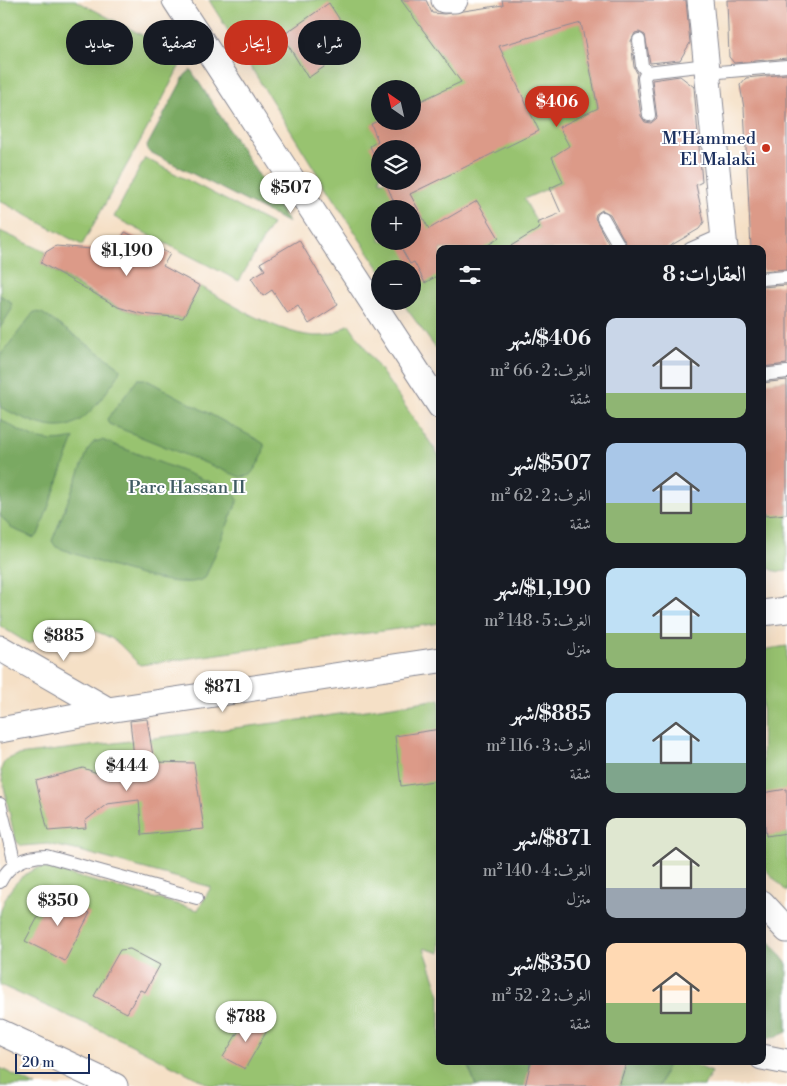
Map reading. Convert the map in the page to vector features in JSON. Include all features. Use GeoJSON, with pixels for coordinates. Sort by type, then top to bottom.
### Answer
{"type":"FeatureCollection","features":[{"type":"Feature","properties":{"kind":"street"},"geometry":{"type":"LineString","coordinates":[[175,0],[436,400]]}},
{"type":"Feature","properties":{"kind":"street"},"geometry":{"type":"LineString","coordinates":[[444,0],[455,0]]}},
{"type":"Feature","properties":{"kind":"street"},"geometry":{"type":"LineString","coordinates":[[700,0],[725,241]]}},
{"type":"Feature","properties":{"kind":"street"},"geometry":{"type":"LineString","coordinates":[[766,613],[787,610]]}},
{"type":"Feature","properties":{"kind":"street"},"geometry":{"type":"LineString","coordinates":[[0,648],[108,710]]}},
{"type":"Feature","properties":{"kind":"street"},"geometry":{"type":"LineString","coordinates":[[0,730],[108,710],[436,661]]}},
{"type":"Feature","properties":{"kind":"street"},"geometry":{"type":"LineString","coordinates":[[766,907],[787,930]]}},
{"type":"Feature","properties":{"kind":"street"},"geometry":{"type":"LineString","coordinates":[[0,1032],[115,1086]]}},
{"type":"Feature","properties":{"kind":"street"},"geometry":{"type":"LineString","coordinates":[[766,1058],[787,1062]]}},
{"type":"Feature","properties":{"kind":"lane"},"geometry":{"type":"LineString","coordinates":[[639,40],[642,66],[647,72]]}},
{"type":"Feature","properties":{"kind":"lane"},"geometry":{"type":"LineString","coordinates":[[647,72],[787,66]]}},
{"type":"Feature","properties":{"kind":"lane"},"geometry":{"type":"LineString","coordinates":[[647,72],[644,78],[649,115]]}},
{"type":"Feature","properties":{"kind":"lane"},"geometry":{"type":"LineString","coordinates":[[603,218],[619,245]]}},
{"type":"Feature","properties":{"kind":"lane"},"geometry":{"type":"LineString","coordinates":[[708,245],[725,241]]}},
{"type":"Feature","properties":{"kind":"lane"},"geometry":{"type":"LineString","coordinates":[[766,279],[787,277]]}},
{"type":"Feature","properties":{"kind":"lane"},"geometry":{"type":"LineString","coordinates":[[766,374],[787,372]]}},
{"type":"Feature","properties":{"kind":"lane"},"geometry":{"type":"LineString","coordinates":[[0,804],[15,864]]}},
{"type":"Feature","properties":{"kind":"lane"},"geometry":{"type":"LineString","coordinates":[[0,882],[15,864],[32,856],[46,856],[196,898]]}},
{"type":"Feature","properties":{"kind":"green space"},"geometry":{"type":"Polygon","coordinates":[[[0,0],[75,0],[113,20],[66,20],[66,65],[133,65],[133,30],[143,36],[143,65],[180,65],[152,120],[82,245],[0,201],[0,0]]]}},
{"type":"Feature","properties":{"kind":"green space"},"geometry":{"type":"Polygon","coordinates":[[[209,0],[401,0],[446,61],[581,22],[598,108],[563,182],[524,199],[550,245],[436,245],[436,349],[408,310],[421,310],[421,260],[373,260],[250,65],[288,65],[288,20],[224,20],[224,24],[209,0]]]}},
{"type":"Feature","properties":{"kind":"green space"},"geometry":{"type":"Polygon","coordinates":[[[191,70],[289,223],[148,151],[147,146],[185,75],[191,70]]]}},
{"type":"Feature","properties":{"kind":"green space"},"geometry":{"type":"Polygon","coordinates":[[[145,158],[272,224],[239,281],[114,217],[145,158]]]}},
{"type":"Feature","properties":{"kind":"green space","name":"Parc Hassan II"},"geometry":{"type":"Polygon","coordinates":[[[0,231],[46,252],[41,263],[79,286],[118,307],[134,312],[183,318],[200,286],[245,312],[280,328],[298,333],[314,336],[329,335],[349,324],[436,451],[436,624],[140,665],[121,645],[103,634],[93,631],[71,629],[60,631],[39,638],[29,644],[0,626],[0,231]]]}},
{"type":"Feature","properties":{"kind":"green space"},"geometry":{"type":"Polygon","coordinates":[[[0,295],[11,302],[12,309],[0,328],[0,295]]]}},
{"type":"Feature","properties":{"kind":"green space"},"geometry":{"type":"Polygon","coordinates":[[[34,312],[42,313],[120,369],[118,376],[92,410],[80,420],[68,426],[56,427],[41,424],[22,418],[0,407],[0,356],[34,312]]]}},
{"type":"Feature","properties":{"kind":"green space"},"geometry":{"type":"Polygon","coordinates":[[[138,379],[145,379],[264,444],[262,457],[249,476],[240,477],[109,424],[107,419],[138,379]]]}},
{"type":"Feature","properties":{"kind":"green space"},"geometry":{"type":"Polygon","coordinates":[[[787,380],[787,571],[780,572],[766,565],[766,384],[787,380]]]}},
{"type":"Feature","properties":{"kind":"green space"},"geometry":{"type":"Polygon","coordinates":[[[0,419],[35,438],[53,441],[74,438],[38,535],[34,538],[11,528],[0,515],[0,419]]]}},
{"type":"Feature","properties":{"kind":"green space"},"geometry":{"type":"Polygon","coordinates":[[[102,440],[233,491],[238,500],[205,578],[192,582],[175,582],[154,578],[109,566],[56,547],[52,541],[89,448],[94,442],[102,440]]]}},
{"type":"Feature","properties":{"kind":"green space"},"geometry":{"type":"Polygon","coordinates":[[[787,646],[787,892],[766,870],[766,649],[787,646]]]}},
{"type":"Feature","properties":{"kind":"green space"},"geometry":{"type":"Polygon","coordinates":[[[436,700],[436,952],[424,948],[436,983],[436,1065],[468,1065],[476,1086],[212,1086],[124,1041],[0,985],[0,914],[2,906],[15,884],[34,870],[42,867],[198,910],[211,887],[48,844],[22,846],[17,842],[14,835],[1,772],[6,760],[18,755],[299,720],[436,700]]]}},
{"type":"Feature","properties":{"kind":"green space"},"geometry":{"type":"Polygon","coordinates":[[[766,936],[787,964],[787,1032],[776,1037],[766,1039],[766,936]]]}},
{"type":"Feature","properties":{"kind":"green space"},"geometry":{"type":"Polygon","coordinates":[[[468,1065],[667,1065],[659,1086],[476,1086],[468,1065]]]}},
{"type":"Feature","properties":{"kind":"green space"},"geometry":{"type":"Polygon","coordinates":[[[667,1065],[694,1065],[712,1072],[704,1086],[659,1086],[667,1065]]]}},
{"type":"Feature","properties":{"kind":"green space"},"geometry":{"type":"Polygon","coordinates":[[[0,1068],[36,1086],[0,1086],[0,1068]]]}},
{"type":"Feature","properties":{"kind":"building"},"geometry":{"type":"Polygon","coordinates":[[[401,0],[426,0],[432,13],[444,14],[503,5],[502,0],[686,0],[690,43],[680,60],[650,63],[645,35],[639,32],[635,33],[631,41],[634,67],[637,73],[636,79],[641,116],[645,122],[651,123],[657,118],[652,80],[680,76],[694,87],[702,182],[696,185],[704,222],[699,229],[672,245],[627,245],[610,214],[602,210],[596,214],[595,218],[609,245],[512,245],[540,228],[537,223],[561,213],[550,188],[563,182],[552,157],[569,146],[559,127],[598,108],[581,23],[499,46],[539,131],[421,189],[421,140],[378,140],[373,130],[421,130],[421,101],[461,82],[401,0]]]}},
{"type":"Feature","properties":{"kind":"building"},"geometry":{"type":"Polygon","coordinates":[[[727,0],[787,0],[787,58],[734,63],[729,57],[727,0]]]}},
{"type":"Feature","properties":{"kind":"building"},"geometry":{"type":"Polygon","coordinates":[[[329,3],[340,20],[305,20],[329,3]]]}},
{"type":"Feature","properties":{"kind":"building"},"geometry":{"type":"Polygon","coordinates":[[[298,25],[298,61],[288,45],[288,32],[298,25]]]}},
{"type":"Feature","properties":{"kind":"building"},"geometry":{"type":"Polygon","coordinates":[[[300,65],[327,65],[308,78],[300,65]]]}},
{"type":"Feature","properties":{"kind":"building"},"geometry":{"type":"Polygon","coordinates":[[[787,74],[787,269],[766,271],[766,245],[751,245],[744,108],[740,85],[746,78],[787,74]]]}},
{"type":"Feature","properties":{"kind":"building"},"geometry":{"type":"Polygon","coordinates":[[[389,190],[418,190],[410,194],[413,200],[393,200],[389,190]]]}},
{"type":"Feature","properties":{"kind":"building"},"geometry":{"type":"Polygon","coordinates":[[[477,201],[499,238],[488,245],[436,245],[436,276],[425,283],[421,275],[421,260],[408,260],[402,250],[421,250],[421,214],[429,229],[477,201]]]}},
{"type":"Feature","properties":{"kind":"building"},"geometry":{"type":"Polygon","coordinates":[[[125,232],[170,254],[163,266],[200,286],[183,318],[142,314],[118,307],[41,263],[46,252],[56,246],[114,251],[125,232]]]}},
{"type":"Feature","properties":{"kind":"building"},"geometry":{"type":"Polygon","coordinates":[[[299,240],[338,305],[309,324],[298,306],[287,313],[272,290],[263,296],[251,278],[265,270],[260,263],[299,240]]]}},
{"type":"Feature","properties":{"kind":"building"},"geometry":{"type":"Polygon","coordinates":[[[787,285],[787,364],[766,367],[766,287],[787,285]]]}},
{"type":"Feature","properties":{"kind":"building"},"geometry":{"type":"Polygon","coordinates":[[[787,380],[787,514],[766,516],[766,383],[787,380]]]}},
{"type":"Feature","properties":{"kind":"building"},"geometry":{"type":"Polygon","coordinates":[[[147,719],[154,762],[194,763],[204,829],[142,835],[139,800],[107,804],[85,821],[86,828],[48,831],[36,781],[83,768],[100,774],[135,766],[130,721],[147,719]]]}},
{"type":"Feature","properties":{"kind":"building"},"geometry":{"type":"Polygon","coordinates":[[[436,730],[436,781],[401,786],[395,736],[436,730]]]}},
{"type":"Feature","properties":{"kind":"building"},"geometry":{"type":"Polygon","coordinates":[[[787,789],[787,833],[766,836],[766,792],[787,789]]]}},
{"type":"Feature","properties":{"kind":"building"},"geometry":{"type":"Polygon","coordinates":[[[51,893],[90,913],[65,961],[25,941],[51,893]]]}},
{"type":"Feature","properties":{"kind":"building"},"geometry":{"type":"Polygon","coordinates":[[[130,949],[160,965],[145,992],[140,990],[127,1013],[94,996],[120,950],[130,949]]]}},
{"type":"Feature","properties":{"kind":"building"},"geometry":{"type":"Polygon","coordinates":[[[247,1017],[268,1029],[245,1069],[223,1057],[247,1017]]]}},
{"type":"Feature","properties":{"kind":"building"},"geometry":{"type":"Polygon","coordinates":[[[530,1065],[626,1065],[619,1086],[525,1086],[530,1065]]]}},
{"type":"Feature","properties":{"kind":"place","name":"M'Hammed El Malaki"},"geometry":{"type":"Point","coordinates":[766,148]}}]}
